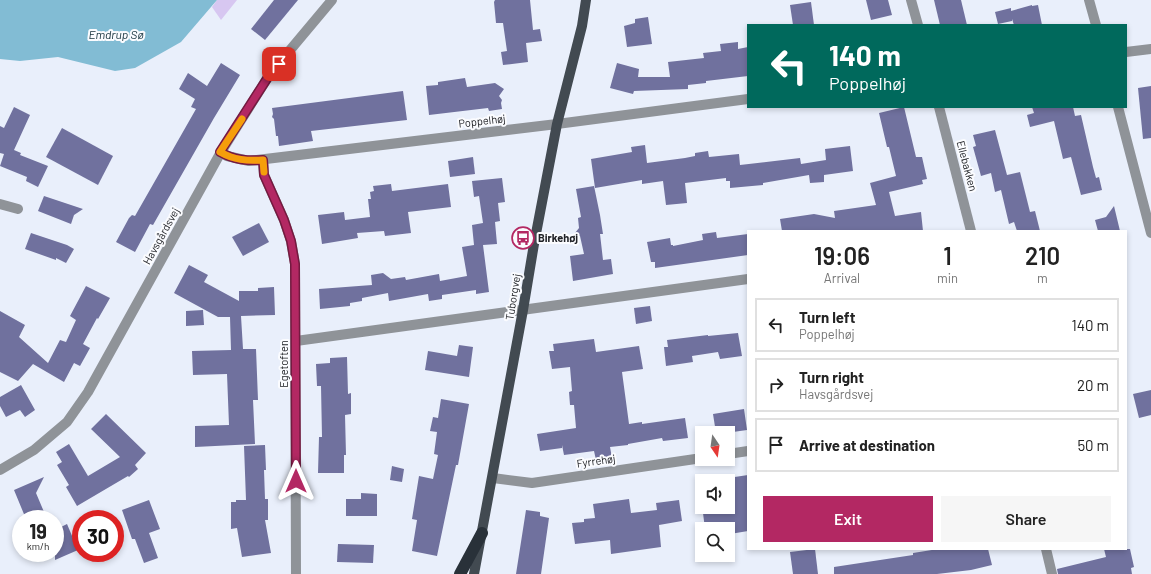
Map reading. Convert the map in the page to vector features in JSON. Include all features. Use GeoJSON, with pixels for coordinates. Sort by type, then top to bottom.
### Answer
{"type":"FeatureCollection","features":[{"type":"Feature","properties":{"kind":"highway"},"geometry":{"type":"LineString","coordinates":[[460,574],[482,533]]}},
{"type":"Feature","properties":{"kind":"main road","name":"Tuborgvej"},"geometry":{"type":"LineString","coordinates":[[474,574],[493,478],[534,244],[557,124],[582,26],[586,0]]}},
{"type":"Feature","properties":{"kind":"main road","name":"Tuborgvej"},"geometry":{"type":"LineString","coordinates":[[582,26],[592,0]]}},
{"type":"Feature","properties":{"kind":"street","name":"Havsgårdsvej"},"geometry":{"type":"LineString","coordinates":[[0,470],[34,450],[67,422],[88,392],[220,152],[270,74],[332,0]]}},
{"type":"Feature","properties":{"kind":"street"},"geometry":{"type":"LineString","coordinates":[[911,0],[918,24]]}},
{"type":"Feature","properties":{"kind":"street"},"geometry":{"type":"LineString","coordinates":[[1089,0],[1096,24]]}},
{"type":"Feature","properties":{"kind":"street"},"geometry":{"type":"LineString","coordinates":[[1127,52],[1151,49]]}},
{"type":"Feature","properties":{"kind":"street","name":"Poppelhøj"},"geometry":{"type":"LineString","coordinates":[[220,152],[227,156],[242,160],[263,160],[747,99]]}},
{"type":"Feature","properties":{"kind":"street","name":"Ellebakken"},"geometry":{"type":"LineString","coordinates":[[939,108],[971,230]]}},
{"type":"Feature","properties":{"kind":"street"},"geometry":{"type":"LineString","coordinates":[[1118,108],[1149,214],[1151,233]]}},
{"type":"Feature","properties":{"kind":"street","name":"Egetoften"},"geometry":{"type":"LineString","coordinates":[[263,160],[264,175],[284,220],[291,241],[295,264],[296,574]]}},
{"type":"Feature","properties":{"kind":"street"},"geometry":{"type":"LineString","coordinates":[[0,204],[18,209]]}},
{"type":"Feature","properties":{"kind":"street"},"geometry":{"type":"LineString","coordinates":[[296,341],[747,279]]}},
{"type":"Feature","properties":{"kind":"street"},"geometry":{"type":"LineString","coordinates":[[735,453],[747,451]]}},
{"type":"Feature","properties":{"kind":"street","name":"Fyrrehøj"},"geometry":{"type":"LineString","coordinates":[[493,478],[532,483],[695,459]]}},
{"type":"Feature","properties":{"kind":"street"},"geometry":{"type":"LineString","coordinates":[[1046,550],[1052,574]]}},
{"type":"Feature","properties":{"kind":"shaded area"},"geometry":{"type":"Polygon","coordinates":[[[217,0],[237,0],[221,20],[212,7],[217,0]]]}},
{"type":"Feature","properties":{"kind":"water","name":"Emdrup Sø"},"geometry":{"type":"Polygon","coordinates":[[[0,0],[217,0],[181,42],[135,68],[115,71],[58,57],[20,61],[0,59],[0,0]]]}},
{"type":"Feature","properties":{"kind":"building"},"geometry":{"type":"Polygon","coordinates":[[[274,0],[298,0],[265,40],[251,29],[274,0]]]}},
{"type":"Feature","properties":{"kind":"building"},"geometry":{"type":"Polygon","coordinates":[[[495,0],[530,0],[533,30],[540,29],[542,41],[526,43],[528,62],[503,65],[501,52],[507,51],[503,23],[496,23],[495,0]]]}},
{"type":"Feature","properties":{"kind":"building"},"geometry":{"type":"Polygon","coordinates":[[[866,0],[888,0],[892,15],[871,20],[866,0]]]}},
{"type":"Feature","properties":{"kind":"building"},"geometry":{"type":"Polygon","coordinates":[[[934,0],[961,0],[967,24],[940,24],[934,0]]]}},
{"type":"Feature","properties":{"kind":"building"},"geometry":{"type":"Polygon","coordinates":[[[811,2],[814,24],[793,24],[790,5],[811,2]]]}},
{"type":"Feature","properties":{"kind":"building"},"geometry":{"type":"Polygon","coordinates":[[[1032,5],[1038,5],[1042,24],[1014,24],[1012,19],[1012,21],[998,24],[995,12],[1011,8],[1011,11],[1032,5]]]}},
{"type":"Feature","properties":{"kind":"building"},"geometry":{"type":"Polygon","coordinates":[[[648,17],[652,44],[627,47],[624,26],[635,23],[635,19],[648,17]]]}},
{"type":"Feature","properties":{"kind":"building"},"geometry":{"type":"Polygon","coordinates":[[[738,42],[738,49],[747,47],[747,76],[706,81],[706,83],[688,85],[688,89],[634,91],[633,94],[610,88],[617,63],[639,69],[638,77],[670,77],[668,62],[704,58],[703,53],[721,51],[720,44],[738,42]]]}},
{"type":"Feature","properties":{"kind":"building"},"geometry":{"type":"Polygon","coordinates":[[[221,63],[240,75],[153,225],[150,224],[135,252],[116,242],[129,218],[132,215],[135,216],[196,109],[191,107],[195,99],[179,89],[188,73],[207,86],[221,63]]]}},
{"type":"Feature","properties":{"kind":"building"},"geometry":{"type":"Polygon","coordinates":[[[465,78],[467,87],[495,83],[504,89],[499,96],[502,100],[502,109],[489,111],[488,108],[429,115],[426,86],[438,85],[438,82],[465,78]]]}},
{"type":"Feature","properties":{"kind":"building"},"geometry":{"type":"Polygon","coordinates":[[[1151,86],[1151,138],[1143,139],[1138,88],[1151,86]]]}},
{"type":"Feature","properties":{"kind":"building"},"geometry":{"type":"Polygon","coordinates":[[[403,91],[407,120],[311,131],[313,141],[279,146],[274,119],[272,117],[272,108],[403,91]]]}},
{"type":"Feature","properties":{"kind":"building"},"geometry":{"type":"Polygon","coordinates":[[[14,107],[30,115],[14,150],[21,153],[20,155],[48,166],[38,187],[26,181],[27,177],[0,166],[4,154],[0,153],[0,126],[4,128],[14,107]]]}},
{"type":"Feature","properties":{"kind":"building"},"geometry":{"type":"Polygon","coordinates":[[[904,108],[916,157],[922,157],[927,179],[922,180],[923,184],[889,192],[895,216],[921,212],[923,230],[782,230],[780,219],[814,214],[835,218],[834,211],[876,205],[870,183],[896,176],[879,113],[904,108]]]}},
{"type":"Feature","properties":{"kind":"building"},"geometry":{"type":"Polygon","coordinates":[[[1032,108],[1073,108],[1075,116],[1081,115],[1096,178],[1099,177],[1102,190],[1081,195],[1071,157],[1063,159],[1054,121],[1030,127],[1027,115],[1034,113],[1032,108]]]}},
{"type":"Feature","properties":{"kind":"building"},"geometry":{"type":"Polygon","coordinates":[[[62,128],[113,156],[98,185],[46,157],[62,128]]]}},
{"type":"Feature","properties":{"kind":"building"},"geometry":{"type":"Polygon","coordinates":[[[995,130],[1007,175],[1020,172],[1030,212],[1035,211],[1040,230],[1017,230],[1014,222],[1009,224],[1001,190],[995,192],[991,173],[981,176],[973,147],[976,146],[973,135],[995,130]]]}},
{"type":"Feature","properties":{"kind":"building"},"geometry":{"type":"Polygon","coordinates":[[[645,145],[647,163],[685,158],[695,156],[695,153],[708,151],[709,157],[739,154],[740,165],[800,158],[801,164],[826,160],[825,149],[850,146],[853,171],[824,175],[824,182],[810,183],[809,175],[763,183],[763,185],[730,188],[730,181],[726,181],[726,178],[685,183],[687,203],[666,205],[663,181],[642,184],[642,180],[595,188],[591,159],[632,152],[631,147],[645,145]]]}},
{"type":"Feature","properties":{"kind":"building"},"geometry":{"type":"Polygon","coordinates":[[[473,157],[475,174],[450,177],[448,161],[473,157]]]}},
{"type":"Feature","properties":{"kind":"building"},"geometry":{"type":"Polygon","coordinates":[[[502,178],[505,202],[498,203],[500,221],[495,222],[497,244],[483,245],[489,292],[476,294],[476,290],[442,295],[442,299],[429,301],[428,294],[389,301],[388,293],[362,298],[362,301],[350,303],[350,306],[320,309],[319,289],[372,285],[371,275],[383,273],[391,279],[405,277],[406,280],[439,274],[440,281],[467,276],[462,247],[474,245],[472,225],[483,223],[479,196],[474,197],[472,181],[502,178]]]}},
{"type":"Feature","properties":{"kind":"building"},"geometry":{"type":"Polygon","coordinates":[[[391,184],[392,191],[448,184],[451,207],[408,212],[411,233],[385,236],[384,231],[357,233],[358,238],[322,244],[318,215],[344,212],[345,220],[370,217],[368,199],[371,199],[370,192],[374,191],[373,186],[391,184]]]}},
{"type":"Feature","properties":{"kind":"building"},"geometry":{"type":"Polygon","coordinates":[[[594,186],[603,234],[600,234],[603,260],[611,259],[613,274],[573,281],[570,256],[584,254],[580,236],[575,233],[579,228],[578,218],[581,217],[576,189],[594,186]]]}},
{"type":"Feature","properties":{"kind":"building"},"geometry":{"type":"Polygon","coordinates":[[[44,196],[83,209],[74,215],[71,224],[38,211],[44,196]]]}},
{"type":"Feature","properties":{"kind":"building"},"geometry":{"type":"Polygon","coordinates":[[[1114,206],[1120,230],[1098,230],[1095,220],[1106,217],[1114,206]]]}},
{"type":"Feature","properties":{"kind":"building"},"geometry":{"type":"Polygon","coordinates":[[[259,223],[269,242],[243,256],[232,237],[259,223]]]}},
{"type":"Feature","properties":{"kind":"building"},"geometry":{"type":"Polygon","coordinates":[[[716,232],[717,238],[747,234],[747,255],[655,268],[655,262],[651,262],[647,242],[670,238],[671,245],[673,246],[703,240],[702,234],[716,232]]]}},
{"type":"Feature","properties":{"kind":"building"},"geometry":{"type":"Polygon","coordinates":[[[31,233],[67,245],[74,249],[66,263],[56,258],[56,260],[25,249],[31,233]]]}},
{"type":"Feature","properties":{"kind":"building"},"geometry":{"type":"Polygon","coordinates":[[[189,265],[208,275],[204,282],[239,301],[239,291],[258,291],[258,288],[274,287],[275,315],[241,316],[243,349],[256,349],[258,400],[253,400],[255,444],[195,447],[195,426],[229,425],[227,374],[193,375],[192,351],[231,350],[230,317],[218,317],[174,293],[189,265]]]}},
{"type":"Feature","properties":{"kind":"building"},"geometry":{"type":"Polygon","coordinates":[[[86,286],[110,298],[83,344],[90,348],[80,366],[74,363],[64,382],[33,364],[18,381],[0,372],[0,311],[25,325],[19,337],[48,363],[60,340],[66,342],[76,320],[70,316],[86,286]]]}},
{"type":"Feature","properties":{"kind":"building"},"geometry":{"type":"Polygon","coordinates":[[[650,306],[652,321],[636,324],[634,308],[650,306]]]}},
{"type":"Feature","properties":{"kind":"building"},"geometry":{"type":"Polygon","coordinates":[[[203,310],[204,325],[186,326],[186,311],[203,310]]]}},
{"type":"Feature","properties":{"kind":"building"},"geometry":{"type":"Polygon","coordinates":[[[738,333],[742,356],[720,359],[718,352],[692,356],[693,362],[666,366],[664,347],[668,347],[667,340],[738,333]]]}},
{"type":"Feature","properties":{"kind":"building"},"geometry":{"type":"Polygon","coordinates":[[[594,339],[596,352],[639,346],[643,369],[622,372],[629,424],[642,422],[642,424],[685,418],[688,438],[663,441],[662,438],[610,447],[612,458],[596,460],[594,451],[564,455],[562,445],[562,448],[540,451],[537,434],[576,428],[574,405],[570,405],[569,392],[572,391],[570,367],[552,369],[549,351],[554,351],[553,344],[594,339]]]}},
{"type":"Feature","properties":{"kind":"building"},"geometry":{"type":"Polygon","coordinates":[[[459,345],[473,347],[469,377],[425,370],[428,351],[457,356],[459,345]]]}},
{"type":"Feature","properties":{"kind":"building"},"geometry":{"type":"Polygon","coordinates":[[[347,357],[348,394],[351,393],[351,414],[345,415],[346,455],[344,455],[344,473],[318,473],[319,437],[322,437],[321,386],[317,386],[316,364],[330,363],[330,358],[347,357]]]}},
{"type":"Feature","properties":{"kind":"building"},"geometry":{"type":"Polygon","coordinates":[[[21,385],[35,410],[25,417],[20,410],[6,417],[0,406],[0,397],[21,385]]]}},
{"type":"Feature","properties":{"kind":"building"},"geometry":{"type":"Polygon","coordinates":[[[1151,390],[1151,415],[1139,418],[1133,394],[1151,390]]]}},
{"type":"Feature","properties":{"kind":"building"},"geometry":{"type":"Polygon","coordinates":[[[441,399],[469,404],[458,465],[456,465],[437,556],[412,551],[417,520],[412,519],[419,476],[433,479],[438,455],[434,454],[437,432],[430,431],[433,417],[438,418],[441,399]]]}},
{"type":"Feature","properties":{"kind":"building"},"geometry":{"type":"Polygon","coordinates":[[[744,409],[747,430],[735,432],[735,426],[715,426],[713,414],[744,409]]]}},
{"type":"Feature","properties":{"kind":"building"},"geometry":{"type":"Polygon","coordinates":[[[106,414],[146,453],[135,465],[138,469],[129,477],[128,476],[77,506],[66,487],[69,485],[57,465],[62,462],[56,452],[69,444],[88,476],[120,457],[91,429],[106,414]]]}},
{"type":"Feature","properties":{"kind":"building"},"geometry":{"type":"Polygon","coordinates":[[[265,445],[265,499],[268,499],[268,520],[265,520],[271,553],[242,557],[237,528],[231,529],[231,502],[236,502],[236,500],[246,500],[244,446],[265,445]]]}},
{"type":"Feature","properties":{"kind":"building"},"geometry":{"type":"Polygon","coordinates":[[[392,466],[404,469],[402,482],[390,480],[392,466]]]}},
{"type":"Feature","properties":{"kind":"building"},"geometry":{"type":"Polygon","coordinates":[[[747,475],[747,531],[735,533],[735,522],[704,522],[703,514],[735,514],[735,477],[747,475]]]}},
{"type":"Feature","properties":{"kind":"building"},"geometry":{"type":"Polygon","coordinates":[[[44,477],[36,493],[43,510],[22,510],[14,490],[44,477]]]}},
{"type":"Feature","properties":{"kind":"building"},"geometry":{"type":"Polygon","coordinates":[[[361,493],[377,494],[377,516],[346,516],[346,499],[361,499],[361,493]]]}},
{"type":"Feature","properties":{"kind":"building"},"geometry":{"type":"Polygon","coordinates":[[[629,499],[631,513],[657,510],[656,503],[679,500],[682,521],[659,525],[661,547],[611,554],[610,540],[575,544],[572,523],[584,522],[584,519],[595,518],[593,504],[629,499]]]}},
{"type":"Feature","properties":{"kind":"building"},"geometry":{"type":"Polygon","coordinates":[[[149,500],[160,529],[149,533],[158,558],[144,563],[135,539],[132,539],[124,516],[124,510],[122,510],[149,500]]]}},
{"type":"Feature","properties":{"kind":"building"},"geometry":{"type":"Polygon","coordinates":[[[526,510],[540,512],[540,516],[549,518],[541,574],[516,574],[526,510]]]}},
{"type":"Feature","properties":{"kind":"building"},"geometry":{"type":"Polygon","coordinates":[[[67,524],[72,536],[72,553],[64,556],[64,526],[67,524]]]}},
{"type":"Feature","properties":{"kind":"building"},"geometry":{"type":"Polygon","coordinates":[[[338,544],[374,545],[373,563],[337,562],[338,544]]]}},
{"type":"Feature","properties":{"kind":"building"},"geometry":{"type":"Polygon","coordinates":[[[1130,549],[1134,567],[1131,568],[1132,574],[1058,574],[1057,569],[1106,557],[1104,550],[1130,549]]]}},
{"type":"Feature","properties":{"kind":"building"},"geometry":{"type":"Polygon","coordinates":[[[815,550],[818,574],[793,574],[790,552],[815,550]]]}},
{"type":"Feature","properties":{"kind":"building"},"geometry":{"type":"Polygon","coordinates":[[[932,550],[988,550],[992,565],[971,570],[937,574],[834,574],[834,567],[913,555],[913,553],[932,550]]]}},
{"type":"Feature","properties":{"kind":"slow traffic"},"geometry":{"type":"LineString","coordinates":[[242,119],[220,152],[227,156],[242,160],[263,160],[264,172]]}},
{"type":"Feature","properties":{"kind":"place","name":"Birkehøj"},"geometry":{"type":"Point","coordinates":[523,238]}},
{"type":"Feature","properties":{"kind":"route"},"geometry":{"type":"LineString","coordinates":[[279,64],[270,74],[220,152],[227,156],[242,160],[263,160],[264,175],[284,220],[291,241],[295,264],[296,481]]}}]}
